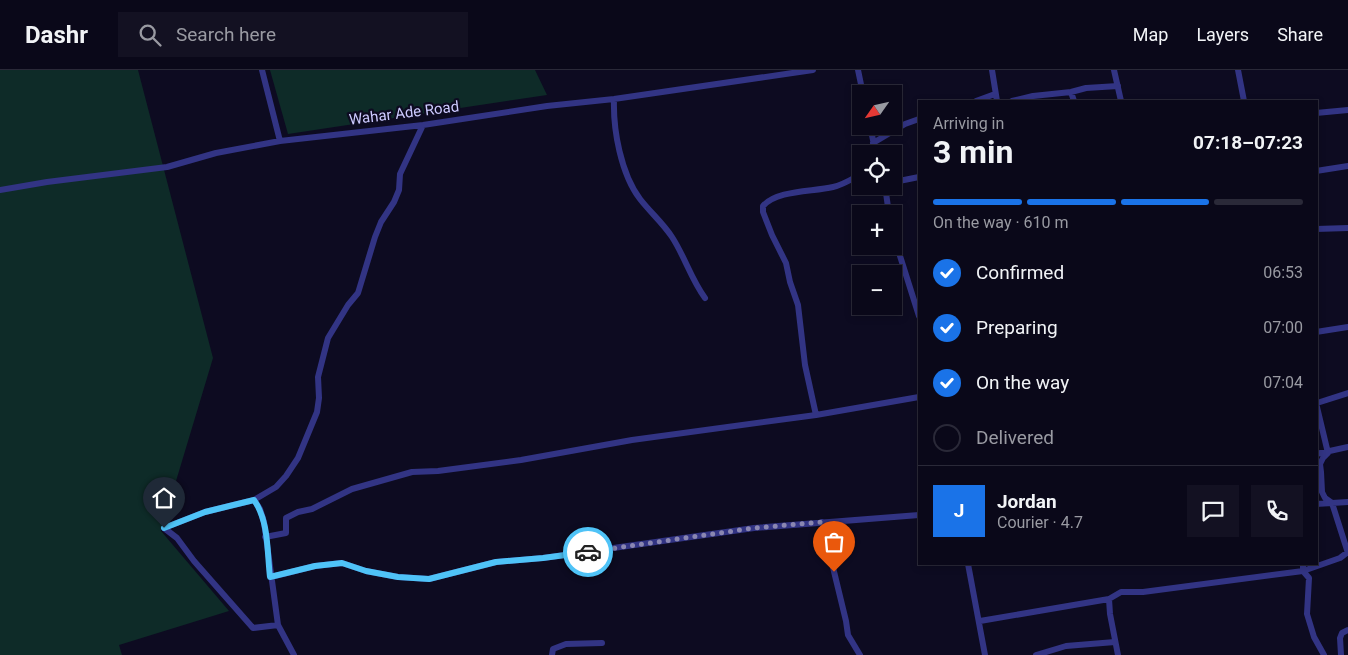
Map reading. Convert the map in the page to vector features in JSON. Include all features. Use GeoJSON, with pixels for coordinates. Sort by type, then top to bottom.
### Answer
{"type":"FeatureCollection","features":[{"type":"Feature","properties":{"kind":"street"},"geometry":{"type":"LineString","coordinates":[[262,70],[280,141]]}},
{"type":"Feature","properties":{"kind":"street","name":"Wahar Ade Road"},"geometry":{"type":"LineString","coordinates":[[0,190],[167,167],[216,153],[280,141],[423,125],[813,70]]}},
{"type":"Feature","properties":{"kind":"street"},"geometry":{"type":"LineString","coordinates":[[858,70],[861,85]]}},
{"type":"Feature","properties":{"kind":"street"},"geometry":{"type":"LineString","coordinates":[[992,70],[997,100]]}},
{"type":"Feature","properties":{"kind":"street"},"geometry":{"type":"LineString","coordinates":[[1114,70],[1121,100]]}},
{"type":"Feature","properties":{"kind":"street"},"geometry":{"type":"LineString","coordinates":[[1238,70],[1244,100]]}},
{"type":"Feature","properties":{"kind":"street"},"geometry":{"type":"LineString","coordinates":[[1016,100],[1086,88],[1118,86]]}},
{"type":"Feature","properties":{"kind":"street"},"geometry":{"type":"LineString","coordinates":[[1070,92],[1074,100]]}},
{"type":"Feature","properties":{"kind":"street"},"geometry":{"type":"LineString","coordinates":[[979,100],[995,94]]}},
{"type":"Feature","properties":{"kind":"street"},"geometry":{"type":"LineString","coordinates":[[614,99],[615,124],[624,168],[640,199],[671,235],[680,250],[692,280],[705,298]]}},
{"type":"Feature","properties":{"kind":"street"},"geometry":{"type":"LineString","coordinates":[[1318,113],[1348,110]]}},
{"type":"Feature","properties":{"kind":"street"},"geometry":{"type":"LineString","coordinates":[[872,135],[873,143],[905,124],[918,119]]}},
{"type":"Feature","properties":{"kind":"street"},"geometry":{"type":"LineString","coordinates":[[278,625],[253,628],[194,561],[177,538],[164,528],[205,512],[254,500],[276,486],[286,476],[298,458],[316,412],[319,398],[318,377],[328,338],[348,305],[358,293],[378,230],[394,202],[399,190],[400,174],[423,125]]}},
{"type":"Feature","properties":{"kind":"street"},"geometry":{"type":"LineString","coordinates":[[1318,171],[1348,166]]}},
{"type":"Feature","properties":{"kind":"street"},"geometry":{"type":"LineString","coordinates":[[902,180],[918,177]]}},
{"type":"Feature","properties":{"kind":"street"},"geometry":{"type":"LineString","coordinates":[[816,415],[805,365],[798,305],[786,263],[772,235],[763,212],[763,206],[768,200],[778,196],[834,187],[852,178]]}},
{"type":"Feature","properties":{"kind":"street"},"geometry":{"type":"LineString","coordinates":[[1318,229],[1348,228]]}},
{"type":"Feature","properties":{"kind":"street"},"geometry":{"type":"LineString","coordinates":[[900,255],[918,313]]}},
{"type":"Feature","properties":{"kind":"street"},"geometry":{"type":"LineString","coordinates":[[1318,332],[1348,327]]}},
{"type":"Feature","properties":{"kind":"street"},"geometry":{"type":"LineString","coordinates":[[1318,403],[1348,393]]}},
{"type":"Feature","properties":{"kind":"street"},"geometry":{"type":"LineString","coordinates":[[266,537],[286,533],[286,518],[298,512],[312,509],[352,489],[412,472],[438,471],[521,460],[632,440],[816,415],[918,397]]}},
{"type":"Feature","properties":{"kind":"street"},"geometry":{"type":"LineString","coordinates":[[1318,407],[1328,452]]}},
{"type":"Feature","properties":{"kind":"street"},"geometry":{"type":"LineString","coordinates":[[1318,454],[1348,448]]}},
{"type":"Feature","properties":{"kind":"street"},"geometry":{"type":"LineString","coordinates":[[980,621],[1110,599],[1122,592],[1143,592],[1302,571],[1340,558],[1348,552],[1332,503],[1325,498],[1322,492],[1320,464],[1328,452]]}},
{"type":"Feature","properties":{"kind":"street"},"geometry":{"type":"LineString","coordinates":[[254,500],[260,509],[264,522],[278,625],[294,655]]}},
{"type":"Feature","properties":{"kind":"street"},"geometry":{"type":"LineString","coordinates":[[1318,504],[1348,502]]}},
{"type":"Feature","properties":{"kind":"street"},"geometry":{"type":"LineString","coordinates":[[270,577],[315,566],[342,563],[366,571],[398,577],[429,579],[496,562],[543,558],[754,528],[918,515]]}},
{"type":"Feature","properties":{"kind":"street"},"geometry":{"type":"LineString","coordinates":[[822,522],[848,635],[860,655]]}},
{"type":"Feature","properties":{"kind":"street"},"geometry":{"type":"LineString","coordinates":[[968,565],[986,655]]}},
{"type":"Feature","properties":{"kind":"street"},"geometry":{"type":"LineString","coordinates":[[1302,571],[1303,565]]}},
{"type":"Feature","properties":{"kind":"street"},"geometry":{"type":"LineString","coordinates":[[1302,571],[1309,578],[1307,614],[1314,638],[1324,655]]}},
{"type":"Feature","properties":{"kind":"street"},"geometry":{"type":"LineString","coordinates":[[1110,599],[1118,655]]}},
{"type":"Feature","properties":{"kind":"street"},"geometry":{"type":"LineString","coordinates":[[1341,655],[1340,638],[1342,633],[1348,630]]}},
{"type":"Feature","properties":{"kind":"street"},"geometry":{"type":"LineString","coordinates":[[1036,655],[1066,646],[1115,642]]}},
{"type":"Feature","properties":{"kind":"street"},"geometry":{"type":"LineString","coordinates":[[552,655],[553,649],[566,644],[602,643]]}},
{"type":"Feature","properties":{"kind":"green space"},"geometry":{"type":"Polygon","coordinates":[[[0,70],[138,70],[213,358],[161,531],[229,611],[119,645],[122,655],[0,655],[0,70]]]}},
{"type":"Feature","properties":{"kind":"green space"},"geometry":{"type":"Polygon","coordinates":[[[270,70],[535,70],[547,95],[288,134],[270,70]]]}},
{"type":"Feature","properties":{"kind":"way so far"},"geometry":{"type":"LineString","coordinates":[[588,552],[754,528],[822,522],[834,572]]}},
{"type":"Feature","properties":{"kind":"route"},"geometry":{"type":"LineString","coordinates":[[164,528],[205,512],[254,500],[260,509],[264,522],[270,577],[315,566],[342,563],[366,571],[398,577],[429,579],[496,562],[588,552]]}}]}
